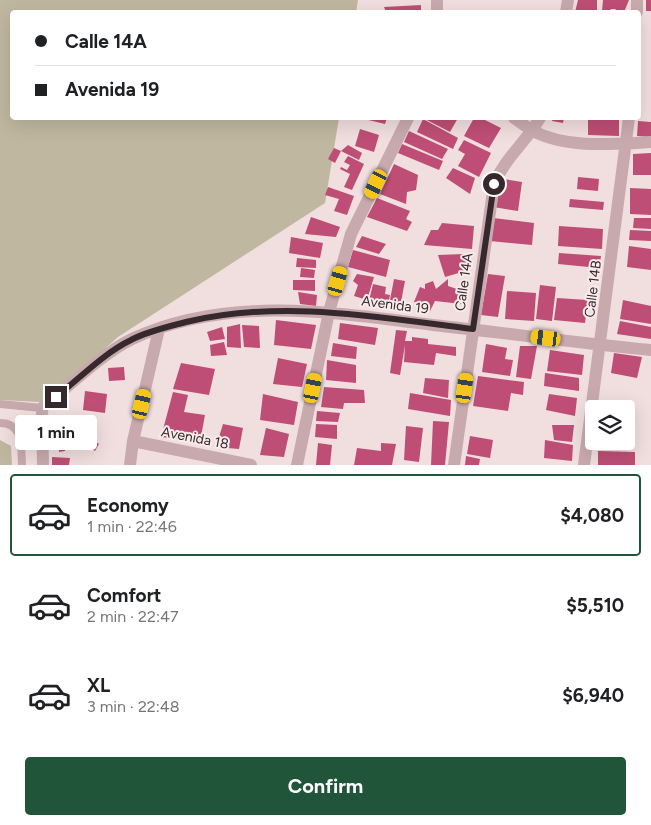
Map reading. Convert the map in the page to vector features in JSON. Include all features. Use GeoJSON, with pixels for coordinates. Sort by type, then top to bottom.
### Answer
{"type":"FeatureCollection","features":[{"type":"Feature","properties":{"kind":"street"},"geometry":{"type":"LineString","coordinates":[[297,465],[329,312],[351,234],[407,120]]}},
{"type":"Feature","properties":{"kind":"street"},"geometry":{"type":"LineString","coordinates":[[517,120],[533,131],[573,142],[651,142]]}},
{"type":"Feature","properties":{"kind":"street","name":"Calle 14A"},"geometry":{"type":"LineString","coordinates":[[454,465],[494,184],[501,167],[533,131],[539,120]]}},
{"type":"Feature","properties":{"kind":"street","name":"Calle 14B"},"geometry":{"type":"LineString","coordinates":[[584,465],[629,120]]}},
{"type":"Feature","properties":{"kind":"street","name":"Avenida 19"},"geometry":{"type":"LineString","coordinates":[[42,408],[110,354],[131,340],[159,329],[208,317],[243,312],[274,310],[329,312],[651,350]]}},
{"type":"Feature","properties":{"kind":"street"},"geometry":{"type":"LineString","coordinates":[[130,465],[133,441],[159,329]]}},
{"type":"Feature","properties":{"kind":"street"},"geometry":{"type":"LineString","coordinates":[[42,408],[43,465]]}},
{"type":"Feature","properties":{"kind":"street","name":"Avenida 18"},"geometry":{"type":"LineString","coordinates":[[133,441],[251,465]]}},
{"type":"Feature","properties":{"kind":"lane"},"geometry":{"type":"LineString","coordinates":[[0,404],[42,408]]}},
{"type":"Feature","properties":{"kind":"lane"},"geometry":{"type":"LineString","coordinates":[[0,423],[16,429],[21,438],[22,465]]}},
{"type":"Feature","properties":{"kind":"shaded area"},"geometry":{"type":"Polygon","coordinates":[[[0,0],[358,0],[356,10],[10,10],[10,120],[339,120],[325,203],[118,337],[48,399],[41,402],[0,400],[0,0]]]}},
{"type":"Feature","properties":{"kind":"shaded area"},"geometry":{"type":"Polygon","coordinates":[[[0,440],[11,446],[12,465],[0,465],[0,440]]]}},
{"type":"Feature","properties":{"kind":"building"},"geometry":{"type":"Polygon","coordinates":[[[578,0],[597,0],[597,10],[576,10],[578,0]]]}},
{"type":"Feature","properties":{"kind":"building"},"geometry":{"type":"Polygon","coordinates":[[[603,0],[629,0],[625,10],[602,10],[603,0]]]}},
{"type":"Feature","properties":{"kind":"building"},"geometry":{"type":"Polygon","coordinates":[[[646,0],[651,0],[651,11],[646,11],[646,0]]]}},
{"type":"Feature","properties":{"kind":"building"},"geometry":{"type":"Polygon","coordinates":[[[421,5],[421,10],[385,10],[384,7],[421,5]]]}},
{"type":"Feature","properties":{"kind":"building"},"geometry":{"type":"Polygon","coordinates":[[[368,120],[386,120],[385,124],[368,120]]]}},
{"type":"Feature","properties":{"kind":"building"},"geometry":{"type":"Polygon","coordinates":[[[423,120],[425,120],[458,138],[453,149],[417,132],[423,120]]]}},
{"type":"Feature","properties":{"kind":"building"},"geometry":{"type":"Polygon","coordinates":[[[427,120],[457,120],[450,132],[427,120]]]}},
{"type":"Feature","properties":{"kind":"building"},"geometry":{"type":"Polygon","coordinates":[[[473,120],[485,120],[501,128],[489,148],[464,136],[473,120]]]}},
{"type":"Feature","properties":{"kind":"building"},"geometry":{"type":"Polygon","coordinates":[[[552,120],[564,120],[563,123],[552,120]]]}},
{"type":"Feature","properties":{"kind":"building"},"geometry":{"type":"Polygon","coordinates":[[[588,120],[619,120],[619,136],[588,135],[588,120]]]}},
{"type":"Feature","properties":{"kind":"building"},"geometry":{"type":"Polygon","coordinates":[[[638,121],[651,122],[651,137],[637,136],[638,121]]]}},
{"type":"Feature","properties":{"kind":"building"},"geometry":{"type":"Polygon","coordinates":[[[360,129],[379,135],[374,152],[355,146],[360,129]]]}},
{"type":"Feature","properties":{"kind":"building"},"geometry":{"type":"Polygon","coordinates":[[[409,131],[448,149],[442,159],[404,142],[409,131]]]}},
{"type":"Feature","properties":{"kind":"building"},"geometry":{"type":"Polygon","coordinates":[[[464,140],[491,153],[479,177],[458,166],[465,154],[458,150],[464,140]]]}},
{"type":"Feature","properties":{"kind":"building"},"geometry":{"type":"Polygon","coordinates":[[[402,144],[443,161],[439,170],[398,153],[402,144]]]}},
{"type":"Feature","properties":{"kind":"building"},"geometry":{"type":"Polygon","coordinates":[[[348,145],[362,153],[359,160],[341,151],[348,145]]]}},
{"type":"Feature","properties":{"kind":"building"},"geometry":{"type":"Polygon","coordinates":[[[334,148],[341,151],[335,163],[328,159],[334,148]]]}},
{"type":"Feature","properties":{"kind":"building"},"geometry":{"type":"Polygon","coordinates":[[[651,153],[651,175],[633,175],[633,154],[651,153]]]}},
{"type":"Feature","properties":{"kind":"building"},"geometry":{"type":"Polygon","coordinates":[[[348,156],[364,164],[352,190],[344,187],[350,174],[340,169],[341,167],[347,170],[350,165],[344,162],[348,156]]]}},
{"type":"Feature","properties":{"kind":"building"},"geometry":{"type":"Polygon","coordinates":[[[394,164],[418,175],[416,190],[407,192],[406,204],[380,194],[394,164]]]}},
{"type":"Feature","properties":{"kind":"building"},"geometry":{"type":"Polygon","coordinates":[[[453,168],[475,178],[470,194],[446,178],[453,168]]]}},
{"type":"Feature","properties":{"kind":"building"},"geometry":{"type":"Polygon","coordinates":[[[578,177],[599,179],[598,191],[577,189],[578,177]]]}},
{"type":"Feature","properties":{"kind":"building"},"geometry":{"type":"Polygon","coordinates":[[[497,178],[522,182],[518,211],[493,207],[497,178]]]}},
{"type":"Feature","properties":{"kind":"building"},"geometry":{"type":"Polygon","coordinates":[[[328,187],[354,196],[347,215],[334,211],[339,199],[325,195],[328,187]]]}},
{"type":"Feature","properties":{"kind":"building"},"geometry":{"type":"Polygon","coordinates":[[[630,188],[651,189],[651,215],[630,214],[630,188]]]}},
{"type":"Feature","properties":{"kind":"building"},"geometry":{"type":"Polygon","coordinates":[[[377,198],[410,211],[406,219],[412,222],[407,231],[367,217],[377,198]]]}},
{"type":"Feature","properties":{"kind":"building"},"geometry":{"type":"Polygon","coordinates":[[[570,199],[604,202],[603,210],[569,207],[570,199]]]}},
{"type":"Feature","properties":{"kind":"building"},"geometry":{"type":"Polygon","coordinates":[[[311,217],[340,227],[336,237],[305,234],[311,217]]]}},
{"type":"Feature","properties":{"kind":"building"},"geometry":{"type":"Polygon","coordinates":[[[493,218],[534,223],[532,245],[490,241],[493,218]]]}},
{"type":"Feature","properties":{"kind":"building"},"geometry":{"type":"Polygon","coordinates":[[[634,218],[651,218],[651,229],[633,228],[634,218]]]}},
{"type":"Feature","properties":{"kind":"building"},"geometry":{"type":"Polygon","coordinates":[[[442,223],[474,226],[472,249],[424,245],[431,230],[438,230],[442,223]]]}},
{"type":"Feature","properties":{"kind":"building"},"geometry":{"type":"Polygon","coordinates":[[[559,226],[603,229],[602,249],[558,246],[559,226]]]}},
{"type":"Feature","properties":{"kind":"building"},"geometry":{"type":"Polygon","coordinates":[[[630,230],[651,231],[651,241],[629,240],[630,230]]]}},
{"type":"Feature","properties":{"kind":"building"},"geometry":{"type":"Polygon","coordinates":[[[362,236],[386,244],[379,254],[356,247],[362,236]]]}},
{"type":"Feature","properties":{"kind":"building"},"geometry":{"type":"Polygon","coordinates":[[[291,237],[323,243],[320,258],[289,253],[291,237]]]}},
{"type":"Feature","properties":{"kind":"building"},"geometry":{"type":"Polygon","coordinates":[[[629,246],[651,249],[651,270],[627,267],[629,246]]]}},
{"type":"Feature","properties":{"kind":"building"},"geometry":{"type":"Polygon","coordinates":[[[353,250],[390,260],[386,277],[348,267],[353,250]]]}},
{"type":"Feature","properties":{"kind":"building"},"geometry":{"type":"Polygon","coordinates":[[[559,253],[601,256],[599,268],[558,264],[559,253]]]}},
{"type":"Feature","properties":{"kind":"building"},"geometry":{"type":"Polygon","coordinates":[[[464,254],[469,270],[445,277],[438,255],[464,254]]]}},
{"type":"Feature","properties":{"kind":"building"},"geometry":{"type":"Polygon","coordinates":[[[297,258],[316,260],[316,268],[296,267],[297,258]]]}},
{"type":"Feature","properties":{"kind":"building"},"geometry":{"type":"Polygon","coordinates":[[[301,268],[315,270],[314,278],[300,277],[301,268]]]}},
{"type":"Feature","properties":{"kind":"building"},"geometry":{"type":"Polygon","coordinates":[[[357,274],[374,277],[367,300],[354,296],[358,285],[353,281],[357,274]]]}},
{"type":"Feature","properties":{"kind":"building"},"geometry":{"type":"Polygon","coordinates":[[[488,274],[505,276],[498,317],[481,315],[488,274]]]}},
{"type":"Feature","properties":{"kind":"building"},"geometry":{"type":"Polygon","coordinates":[[[394,279],[405,281],[400,307],[389,305],[394,279]]]}},
{"type":"Feature","properties":{"kind":"building"},"geometry":{"type":"Polygon","coordinates":[[[448,279],[448,286],[460,290],[462,304],[435,301],[430,311],[414,302],[420,287],[425,289],[425,284],[433,281],[436,289],[448,279]]]}},
{"type":"Feature","properties":{"kind":"building"},"geometry":{"type":"Polygon","coordinates":[[[293,280],[315,280],[315,291],[293,290],[293,280]]]}},
{"type":"Feature","properties":{"kind":"building"},"geometry":{"type":"Polygon","coordinates":[[[373,284],[386,287],[385,294],[390,295],[388,305],[369,301],[373,284]]]}},
{"type":"Feature","properties":{"kind":"building"},"geometry":{"type":"Polygon","coordinates":[[[540,285],[556,287],[552,321],[536,319],[540,285]]]}},
{"type":"Feature","properties":{"kind":"building"},"geometry":{"type":"Polygon","coordinates":[[[507,291],[536,293],[534,321],[505,319],[507,291]]]}},
{"type":"Feature","properties":{"kind":"building"},"geometry":{"type":"Polygon","coordinates":[[[298,292],[317,295],[316,306],[300,304],[298,292]]]}},
{"type":"Feature","properties":{"kind":"building"},"geometry":{"type":"Polygon","coordinates":[[[557,298],[588,300],[585,323],[554,320],[557,298]]]}},
{"type":"Feature","properties":{"kind":"building"},"geometry":{"type":"Polygon","coordinates":[[[623,300],[651,306],[651,324],[620,319],[623,300]]]}},
{"type":"Feature","properties":{"kind":"building"},"geometry":{"type":"Polygon","coordinates":[[[276,320],[316,325],[311,349],[274,345],[276,320]]]}},
{"type":"Feature","properties":{"kind":"building"},"geometry":{"type":"Polygon","coordinates":[[[620,321],[651,327],[651,339],[617,334],[620,321]]]}},
{"type":"Feature","properties":{"kind":"building"},"geometry":{"type":"Polygon","coordinates":[[[340,323],[378,328],[375,345],[338,339],[340,323]]]}},
{"type":"Feature","properties":{"kind":"building"},"geometry":{"type":"Polygon","coordinates":[[[240,324],[241,348],[227,347],[227,327],[240,324]]]}},
{"type":"Feature","properties":{"kind":"building"},"geometry":{"type":"Polygon","coordinates":[[[242,325],[259,326],[260,348],[244,347],[242,325]]]}},
{"type":"Feature","properties":{"kind":"building"},"geometry":{"type":"Polygon","coordinates":[[[222,327],[225,339],[210,341],[207,332],[222,327]]]}},
{"type":"Feature","properties":{"kind":"building"},"geometry":{"type":"Polygon","coordinates":[[[396,330],[407,331],[405,341],[412,341],[412,337],[428,339],[428,344],[456,347],[456,356],[436,353],[434,365],[404,362],[405,345],[400,375],[390,373],[396,330]]]}},
{"type":"Feature","properties":{"kind":"building"},"geometry":{"type":"Polygon","coordinates":[[[224,342],[227,355],[211,356],[210,345],[224,342]]]}},
{"type":"Feature","properties":{"kind":"building"},"geometry":{"type":"Polygon","coordinates":[[[333,343],[357,347],[356,359],[331,356],[333,343]]]}},
{"type":"Feature","properties":{"kind":"building"},"geometry":{"type":"Polygon","coordinates":[[[486,344],[507,348],[505,359],[513,360],[510,376],[482,372],[486,344]]]}},
{"type":"Feature","properties":{"kind":"building"},"geometry":{"type":"Polygon","coordinates":[[[520,346],[537,346],[531,379],[516,377],[520,346]]]}},
{"type":"Feature","properties":{"kind":"building"},"geometry":{"type":"Polygon","coordinates":[[[550,350],[584,355],[582,375],[547,371],[550,350]]]}},
{"type":"Feature","properties":{"kind":"building"},"geometry":{"type":"Polygon","coordinates":[[[614,353],[642,357],[637,378],[611,373],[614,353]]]}},
{"type":"Feature","properties":{"kind":"building"},"geometry":{"type":"Polygon","coordinates":[[[278,358],[307,364],[302,387],[273,384],[278,358]]]}},
{"type":"Feature","properties":{"kind":"building"},"geometry":{"type":"Polygon","coordinates":[[[327,360],[356,365],[356,383],[326,380],[327,360]]]}},
{"type":"Feature","properties":{"kind":"building"},"geometry":{"type":"Polygon","coordinates":[[[181,363],[215,369],[209,395],[173,389],[181,363]]]}},
{"type":"Feature","properties":{"kind":"building"},"geometry":{"type":"Polygon","coordinates":[[[124,367],[125,380],[109,381],[108,368],[124,367]]]}},
{"type":"Feature","properties":{"kind":"building"},"geometry":{"type":"Polygon","coordinates":[[[545,373],[579,378],[579,391],[544,386],[545,373]]]}},
{"type":"Feature","properties":{"kind":"building"},"geometry":{"type":"Polygon","coordinates":[[[478,376],[524,382],[523,395],[511,393],[508,411],[473,406],[478,376]]]}},
{"type":"Feature","properties":{"kind":"building"},"geometry":{"type":"Polygon","coordinates":[[[425,378],[449,380],[448,398],[423,393],[425,378]]]}},
{"type":"Feature","properties":{"kind":"building"},"geometry":{"type":"Polygon","coordinates":[[[324,387],[364,390],[365,403],[344,403],[343,409],[321,407],[324,387]]]}},
{"type":"Feature","properties":{"kind":"building"},"geometry":{"type":"Polygon","coordinates":[[[85,391],[107,394],[105,413],[83,410],[85,391]]]}},
{"type":"Feature","properties":{"kind":"building"},"geometry":{"type":"Polygon","coordinates":[[[173,392],[188,395],[184,412],[205,415],[200,442],[161,437],[173,392]]]}},
{"type":"Feature","properties":{"kind":"building"},"geometry":{"type":"Polygon","coordinates":[[[410,393],[451,400],[450,416],[408,409],[410,393]]]}},
{"type":"Feature","properties":{"kind":"building"},"geometry":{"type":"Polygon","coordinates":[[[263,394],[298,402],[294,425],[260,420],[263,394]]]}},
{"type":"Feature","properties":{"kind":"building"},"geometry":{"type":"Polygon","coordinates":[[[549,394],[577,398],[575,416],[546,410],[549,394]]]}},
{"type":"Feature","properties":{"kind":"building"},"geometry":{"type":"Polygon","coordinates":[[[317,411],[340,413],[338,422],[316,421],[317,411]]]}},
{"type":"Feature","properties":{"kind":"building"},"geometry":{"type":"Polygon","coordinates":[[[67,416],[68,430],[59,431],[57,418],[67,416]]]}},
{"type":"Feature","properties":{"kind":"building"},"geometry":{"type":"Polygon","coordinates":[[[433,421],[449,422],[445,465],[431,465],[433,421]]]}},
{"type":"Feature","properties":{"kind":"building"},"geometry":{"type":"Polygon","coordinates":[[[223,424],[243,428],[239,449],[216,447],[223,424]]]}},
{"type":"Feature","properties":{"kind":"building"},"geometry":{"type":"Polygon","coordinates":[[[316,424],[337,425],[337,439],[315,437],[316,424]]]}},
{"type":"Feature","properties":{"kind":"building"},"geometry":{"type":"Polygon","coordinates":[[[552,425],[574,425],[572,442],[554,440],[552,425]]]}},
{"type":"Feature","properties":{"kind":"building"},"geometry":{"type":"Polygon","coordinates":[[[406,426],[423,428],[419,462],[404,460],[406,426]]]}},
{"type":"Feature","properties":{"kind":"building"},"geometry":{"type":"Polygon","coordinates":[[[266,428],[289,434],[284,457],[260,455],[266,428]]]}},
{"type":"Feature","properties":{"kind":"building"},"geometry":{"type":"Polygon","coordinates":[[[59,434],[81,434],[81,443],[65,440],[65,451],[59,452],[59,434]]]}},
{"type":"Feature","properties":{"kind":"building"},"geometry":{"type":"Polygon","coordinates":[[[470,436],[493,440],[490,458],[467,454],[470,436]]]}},
{"type":"Feature","properties":{"kind":"building"},"geometry":{"type":"Polygon","coordinates":[[[93,440],[99,444],[95,451],[89,447],[93,440]]]}},
{"type":"Feature","properties":{"kind":"building"},"geometry":{"type":"Polygon","coordinates":[[[545,440],[573,445],[572,461],[544,458],[545,440]]]}},
{"type":"Feature","properties":{"kind":"building"},"geometry":{"type":"Polygon","coordinates":[[[318,443],[332,445],[330,465],[316,465],[318,443]]]}},
{"type":"Feature","properties":{"kind":"building"},"geometry":{"type":"Polygon","coordinates":[[[381,443],[396,444],[392,465],[354,465],[357,448],[381,451],[381,443]]]}},
{"type":"Feature","properties":{"kind":"building"},"geometry":{"type":"Polygon","coordinates":[[[598,451],[635,452],[635,465],[598,465],[598,451]]]}},
{"type":"Feature","properties":{"kind":"building"},"geometry":{"type":"Polygon","coordinates":[[[466,456],[480,459],[479,465],[465,465],[466,456]]]}},
{"type":"Feature","properties":{"kind":"building"},"geometry":{"type":"Polygon","coordinates":[[[52,457],[70,458],[69,465],[52,465],[52,457]]]}},
{"type":"Feature","properties":{"kind":"route"},"geometry":{"type":"LineString","coordinates":[[56,397],[110,354],[131,340],[159,329],[208,317],[274,310],[329,312],[473,329],[494,184]]}}]}
